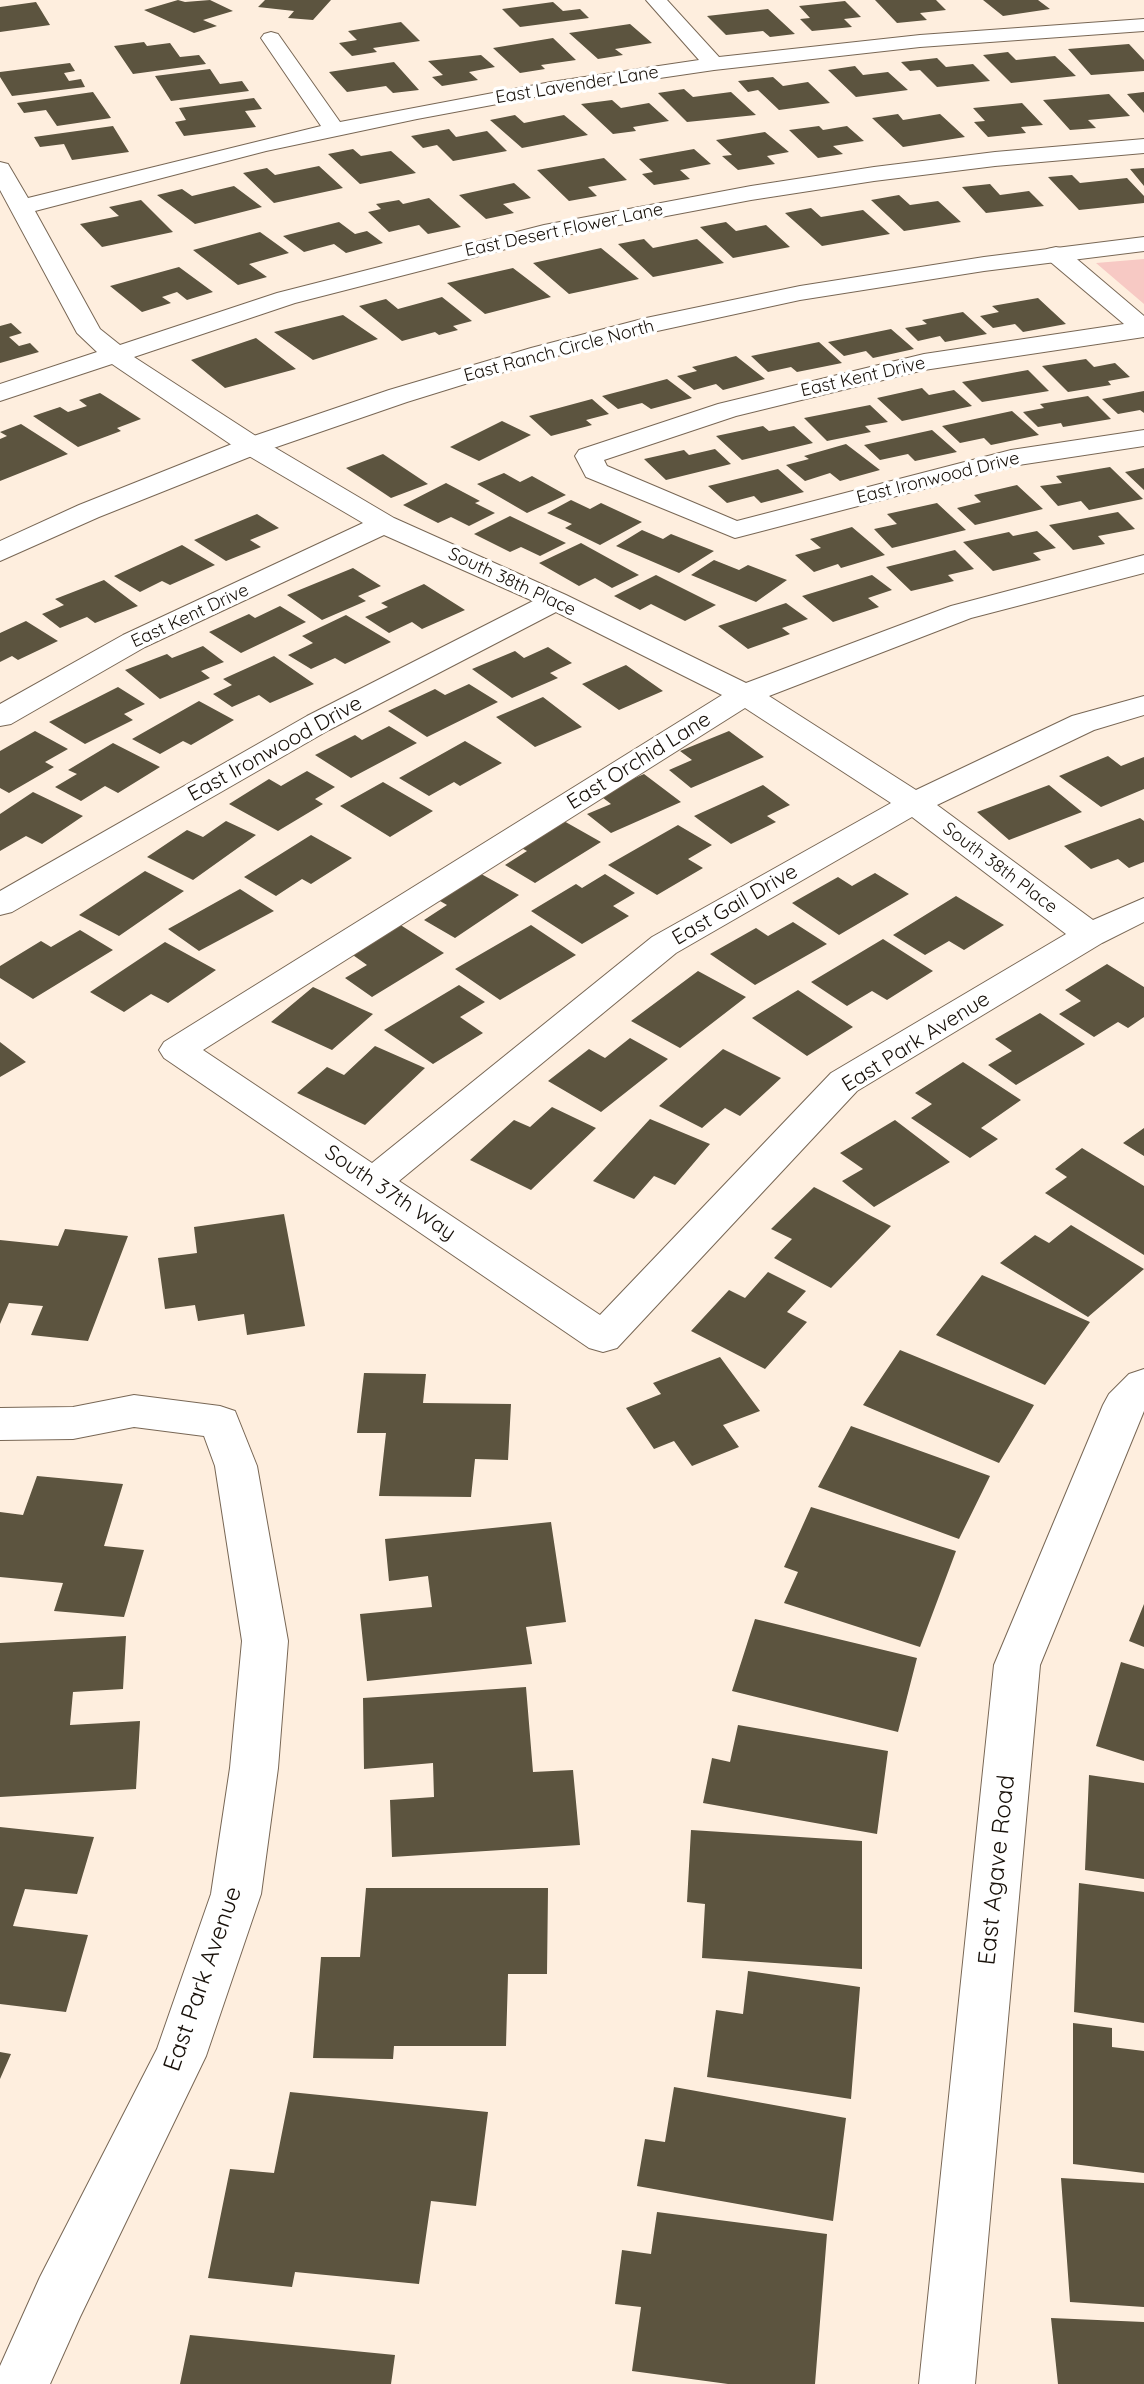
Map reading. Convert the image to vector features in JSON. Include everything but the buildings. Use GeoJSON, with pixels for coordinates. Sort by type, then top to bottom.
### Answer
{"type":"FeatureCollection","features":[{"type":"Feature","properties":{"kind":"street"},"geometry":{"type":"LineString","coordinates":[[656,0],[714,64]]}},
{"type":"Feature","properties":{"kind":"street"},"geometry":{"type":"LineString","coordinates":[[1118,6],[1144,24]]}},
{"type":"Feature","properties":{"kind":"street","name":"East Lavender Lane"},"geometry":{"type":"LineString","coordinates":[[21,207],[185,163],[537,90],[714,64],[920,41],[1144,24]]}},
{"type":"Feature","properties":{"kind":"street"},"geometry":{"type":"LineString","coordinates":[[271,38],[335,130]]}},
{"type":"Feature","properties":{"kind":"street","name":"East Desert Flower Lane"},"geometry":{"type":"LineString","coordinates":[[0,393],[286,298],[544,232],[751,193],[874,174],[995,159],[1144,146]]}},
{"type":"Feature","properties":{"kind":"street","name":"South 38th Place"},"geometry":{"type":"LineString","coordinates":[[0,169],[90,333],[113,355],[252,446],[384,524],[556,601],[745,694],[914,803],[1090,935]]}},
{"type":"Feature","properties":{"kind":"street","name":"East Ranch Circle North"},"geometry":{"type":"LineString","coordinates":[[0,552],[89,511],[252,446],[478,372],[646,327],[841,286],[1055,254],[1144,244]]}},
{"type":"Feature","properties":{"kind":"street"},"geometry":{"type":"LineString","coordinates":[[1055,254],[1144,329]]}},
{"type":"Feature","properties":{"kind":"street","name":"East Kent Drive"},"geometry":{"type":"LineString","coordinates":[[735,530],[596,471],[589,456],[727,410],[924,362],[1144,329]]}},
{"type":"Feature","properties":{"kind":"street","name":"East Ironwood Drive"},"geometry":{"type":"LineString","coordinates":[[735,530],[1011,458],[1144,438]]}},
{"type":"Feature","properties":{"kind":"street","name":"East Kent Drive"},"geometry":{"type":"LineString","coordinates":[[0,718],[134,641],[384,524]]}},
{"type":"Feature","properties":{"kind":"street","name":"East Orchid Lane"},"geometry":{"type":"LineString","coordinates":[[177,1050],[745,694],[961,612],[1144,564]]}},
{"type":"Feature","properties":{"kind":"street","name":"East Ironwood Drive"},"geometry":{"type":"LineString","coordinates":[[0,905],[318,723],[556,601]]}},
{"type":"Feature","properties":{"kind":"street","name":"East Gail Drive"},"geometry":{"type":"LineString","coordinates":[[373,1182],[664,945],[914,803],[1083,723],[1144,705]]}},
{"type":"Feature","properties":{"kind":"street","name":"East Park Avenue"},"geometry":{"type":"LineString","coordinates":[[603,1337],[844,1082],[1090,935],[1144,908]]}},
{"type":"Feature","properties":{"kind":"street","name":"South 37th Way"},"geometry":{"type":"LineString","coordinates":[[177,1050],[603,1337]]}},
{"type":"Feature","properties":{"kind":"street","name":"East Agave Road"},"geometry":{"type":"LineString","coordinates":[[947,2384],[1017,1665],[1124,1405],[1144,1385]]}},
{"type":"Feature","properties":{"kind":"street","name":"East Park Avenue"},"geometry":{"type":"LineString","coordinates":[[0,1424],[73,1423],[134,1411],[220,1422],[236,1466],[265,1641],[254,1768],[236,1894],[180,2056],[60,2297],[20,2384]]}},
{"type":"Feature","properties":{"kind":"shaded area"},"geometry":{"type":"Polygon","coordinates":[[[1144,259],[1144,304],[1096,263],[1144,259]]]}}]}
